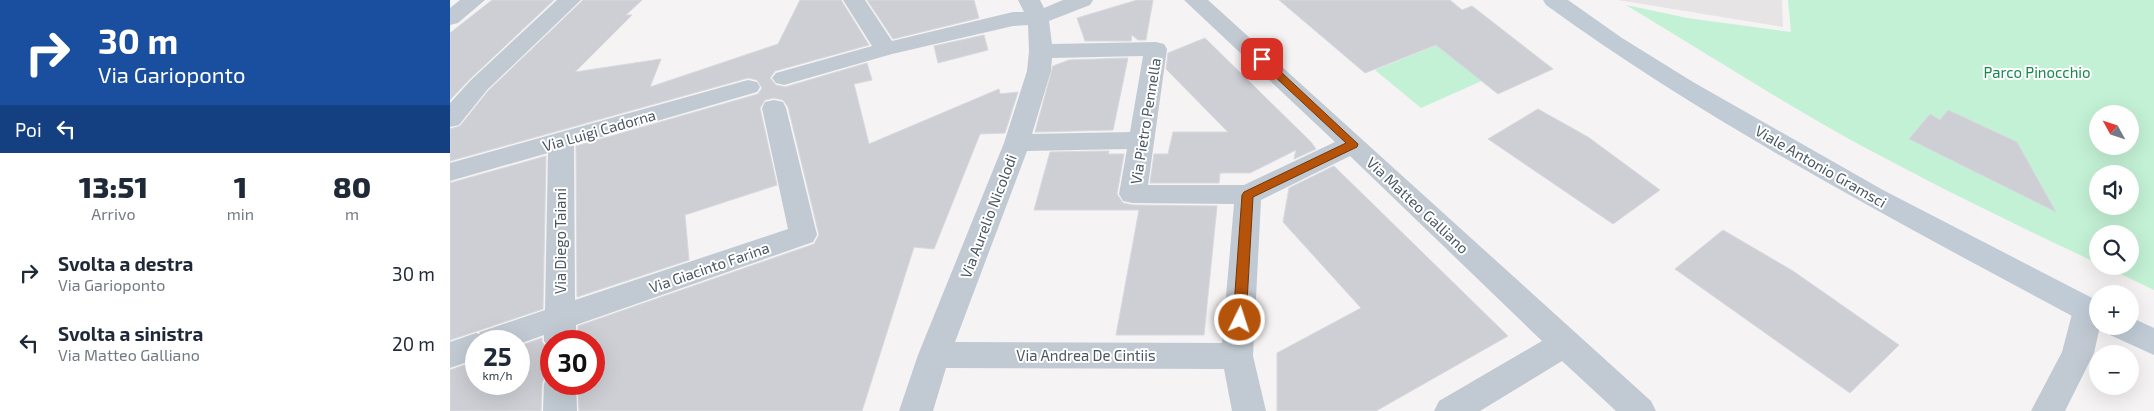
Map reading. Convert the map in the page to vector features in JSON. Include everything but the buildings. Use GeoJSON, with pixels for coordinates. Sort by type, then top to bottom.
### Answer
{"type":"FeatureCollection","features":[{"type":"Feature","properties":{"kind":"main road","name":"Viale Antonio Gramsci"},"geometry":{"type":"LineString","coordinates":[[1554,0],[1614,43],[1693,92],[1873,197],[2089,310]]}},
{"type":"Feature","properties":{"kind":"main road"},"geometry":{"type":"LineString","coordinates":[[2139,335],[2154,342]]}},
{"type":"Feature","properties":{"kind":"street"},"geometry":{"type":"LineString","coordinates":[[450,18],[474,0]]}},
{"type":"Feature","properties":{"kind":"street"},"geometry":{"type":"LineString","coordinates":[[450,120],[479,85],[570,0]]}},
{"type":"Feature","properties":{"kind":"street"},"geometry":{"type":"LineString","coordinates":[[854,0],[886,49]]}},
{"type":"Feature","properties":{"kind":"street"},"geometry":{"type":"LineString","coordinates":[[784,78],[886,49],[1013,20],[1034,9],[1082,0]]}},
{"type":"Feature","properties":{"kind":"street","name":"Via Matteo Galliano"},"geometry":{"type":"LineString","coordinates":[[1196,0],[1353,144],[1564,344],[1639,411]]}},
{"type":"Feature","properties":{"kind":"street","name":"Via Aurelio Nicolodi"},"geometry":{"type":"LineString","coordinates":[[916,411],[934,355],[1017,143],[1039,71],[1041,51],[1034,9]]}},
{"type":"Feature","properties":{"kind":"street","name":"Via Pietro Pennella"},"geometry":{"type":"LineString","coordinates":[[1041,51],[1156,49],[1133,194],[1248,195]]}},
{"type":"Feature","properties":{"kind":"street","name":"Via Luigi Cadorna"},"geometry":{"type":"LineString","coordinates":[[450,172],[748,87]]}},
{"type":"Feature","properties":{"kind":"street","name":"Via Giacinto Farina"},"geometry":{"type":"LineString","coordinates":[[560,330],[803,235],[774,108]]}},
{"type":"Feature","properties":{"kind":"street"},"geometry":{"type":"LineString","coordinates":[[1017,143],[1142,140]]}},
{"type":"Feature","properties":{"kind":"street","name":"Via Diego Taiani"},"geometry":{"type":"LineString","coordinates":[[560,330],[561,141]]}},
{"type":"Feature","properties":{"kind":"street"},"geometry":{"type":"LineString","coordinates":[[1248,411],[1237,356],[1248,195],[1353,144]]}},
{"type":"Feature","properties":{"kind":"street"},"geometry":{"type":"LineString","coordinates":[[2048,411],[2078,353],[2089,323]]}},
{"type":"Feature","properties":{"kind":"street"},"geometry":{"type":"LineString","coordinates":[[1450,411],[1564,344]]}},
{"type":"Feature","properties":{"kind":"street"},"geometry":{"type":"LineString","coordinates":[[450,355],[465,350]]}},
{"type":"Feature","properties":{"kind":"street","name":"Via Andrea De Cintiis"},"geometry":{"type":"LineString","coordinates":[[934,355],[1237,356]]}},
{"type":"Feature","properties":{"kind":"street"},"geometry":{"type":"LineString","coordinates":[[560,395],[560,411]]}},
{"type":"Feature","properties":{"kind":"shaded area"},"geometry":{"type":"Polygon","coordinates":[[[1618,0],[1782,0],[1783,27],[1618,0]]]}},
{"type":"Feature","properties":{"kind":"green space","name":"Parco Pinocchio"},"geometry":{"type":"Polygon","coordinates":[[[1788,0],[2154,0],[2154,290],[2123,275],[2139,275],[2139,225],[2089,225],[2089,259],[1978,206],[1860,145],[1771,94],[1626,5],[1687,18],[1791,32],[1788,0]]]}},
{"type":"Feature","properties":{"kind":"green space"},"geometry":{"type":"Polygon","coordinates":[[[1450,40],[1495,75],[1421,108],[1375,70],[1450,40]]]}},
{"type":"Feature","properties":{"kind":"route"},"geometry":{"type":"LineString","coordinates":[[1240,320],[1248,195],[1353,144],[1262,59]]}}]}
